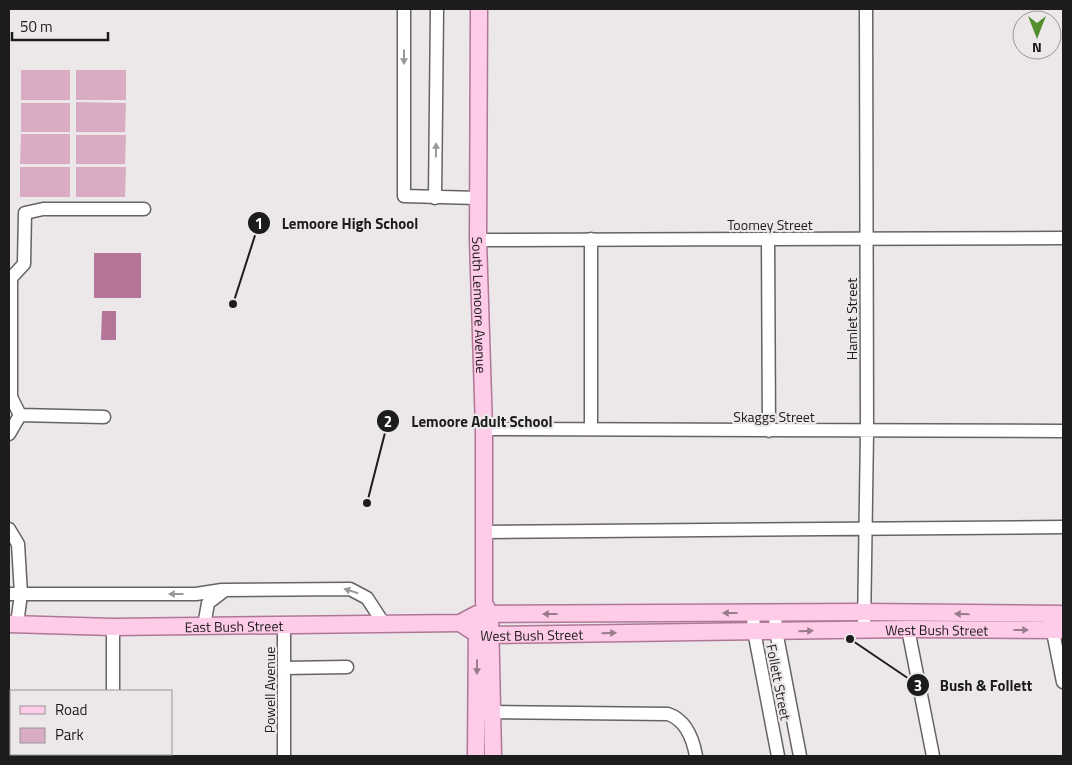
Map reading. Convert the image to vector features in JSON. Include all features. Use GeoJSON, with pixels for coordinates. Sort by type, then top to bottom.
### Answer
{"type":"FeatureCollection","features":[{"type":"Feature","properties":{"kind":"main road","name":"South Lemoore Avenue"},"geometry":{"type":"LineString","coordinates":[[479,9],[478,240],[484,429],[484,712]]}},
{"type":"Feature","properties":{"kind":"main road","name":"West Bush Street"},"geometry":{"type":"LineString","coordinates":[[460,623],[484,610],[753,613],[863,612],[1057,622]]}},
{"type":"Feature","properties":{"kind":"main road","name":"West Bush Street"},"geometry":{"type":"LineString","coordinates":[[460,623],[483,634],[864,630],[1057,622]]}},
{"type":"Feature","properties":{"kind":"main road","name":"East Bush Street"},"geometry":{"type":"LineString","coordinates":[[13,624],[113,627],[460,623]]}},
{"type":"Feature","properties":{"kind":"main road"},"geometry":{"type":"LineString","coordinates":[[476,756],[484,712]]}},
{"type":"Feature","properties":{"kind":"main road"},"geometry":{"type":"LineString","coordinates":[[484,712],[493,756]]}},
{"type":"Feature","properties":{"kind":"street"},"geometry":{"type":"LineString","coordinates":[[404,9],[404,196],[478,198]]}},
{"type":"Feature","properties":{"kind":"street"},"geometry":{"type":"LineString","coordinates":[[435,198],[437,9]]}},
{"type":"Feature","properties":{"kind":"street","name":"Hamlet Street"},"geometry":{"type":"LineString","coordinates":[[864,630],[864,529],[867,432],[865,240],[866,9]]}},
{"type":"Feature","properties":{"kind":"street"},"geometry":{"type":"LineString","coordinates":[[20,415],[11,397],[11,278],[24,264],[25,213],[44,209],[144,208]]}},
{"type":"Feature","properties":{"kind":"street","name":"Toomey Street"},"geometry":{"type":"LineString","coordinates":[[478,240],[1063,238]]}},
{"type":"Feature","properties":{"kind":"street"},"geometry":{"type":"LineString","coordinates":[[590,429],[591,239]]}},
{"type":"Feature","properties":{"kind":"street"},"geometry":{"type":"LineString","coordinates":[[768,239],[769,431]]}},
{"type":"Feature","properties":{"kind":"street"},"geometry":{"type":"LineString","coordinates":[[20,415],[104,418]]}},
{"type":"Feature","properties":{"kind":"street"},"geometry":{"type":"LineString","coordinates":[[9,434],[20,415]]}},
{"type":"Feature","properties":{"kind":"street","name":"Skaggs Street"},"geometry":{"type":"LineString","coordinates":[[484,429],[867,432],[1063,431]]}},
{"type":"Feature","properties":{"kind":"street"},"geometry":{"type":"LineString","coordinates":[[484,532],[1063,527]]}},
{"type":"Feature","properties":{"kind":"street"},"geometry":{"type":"LineString","coordinates":[[9,529],[18,544],[13,624]]}},
{"type":"Feature","properties":{"kind":"street"},"geometry":{"type":"LineString","coordinates":[[15,594],[196,594],[224,590],[350,588],[367,598],[384,624]]}},
{"type":"Feature","properties":{"kind":"street"},"geometry":{"type":"LineString","coordinates":[[204,626],[208,603],[224,590]]}},
{"type":"Feature","properties":{"kind":"street","name":"Follett Street"},"geometry":{"type":"LineString","coordinates":[[753,613],[754,631],[778,756]]}},
{"type":"Feature","properties":{"kind":"street","name":"Follett Street"},"geometry":{"type":"LineString","coordinates":[[775,613],[776,631],[800,756]]}},
{"type":"Feature","properties":{"kind":"street"},"geometry":{"type":"LineString","coordinates":[[1057,622],[1063,682]]}},
{"type":"Feature","properties":{"kind":"street","name":"Powell Avenue"},"geometry":{"type":"LineString","coordinates":[[284,625],[284,756]]}},
{"type":"Feature","properties":{"kind":"street"},"geometry":{"type":"LineString","coordinates":[[113,627],[113,690]]}},
{"type":"Feature","properties":{"kind":"street"},"geometry":{"type":"LineString","coordinates":[[908,629],[933,756]]}},
{"type":"Feature","properties":{"kind":"street"},"geometry":{"type":"LineString","coordinates":[[284,668],[347,667]]}},
{"type":"Feature","properties":{"kind":"street"},"geometry":{"type":"LineString","coordinates":[[484,712],[668,714],[679,719],[688,731],[696,756]]}},
{"type":"Feature","properties":{"kind":"green space"},"geometry":{"type":"Polygon","coordinates":[[[21,70],[70,70],[70,100],[21,100],[21,70]]]}},
{"type":"Feature","properties":{"kind":"green space"},"geometry":{"type":"Polygon","coordinates":[[[76,70],[126,70],[126,100],[76,100],[76,70]]]}},
{"type":"Feature","properties":{"kind":"green space"},"geometry":{"type":"Polygon","coordinates":[[[76,102],[126,103],[125,132],[76,132],[76,102]]]}},
{"type":"Feature","properties":{"kind":"green space"},"geometry":{"type":"Polygon","coordinates":[[[21,103],[70,103],[70,132],[21,132],[21,103]]]}},
{"type":"Feature","properties":{"kind":"green space"},"geometry":{"type":"Polygon","coordinates":[[[21,134],[70,134],[70,164],[20,164],[21,134]]]}},
{"type":"Feature","properties":{"kind":"green space"},"geometry":{"type":"Polygon","coordinates":[[[76,135],[126,135],[125,164],[76,164],[76,135]]]}},
{"type":"Feature","properties":{"kind":"green space"},"geometry":{"type":"Polygon","coordinates":[[[20,167],[70,167],[70,197],[20,197],[20,167]]]}},
{"type":"Feature","properties":{"kind":"green space"},"geometry":{"type":"Polygon","coordinates":[[[76,167],[126,167],[125,197],[76,197],[76,167]]]}},
{"type":"Feature","properties":{"kind":"shaded area"},"geometry":{"type":"Polygon","coordinates":[[[94,253],[141,253],[141,298],[94,298],[94,253]]]}},
{"type":"Feature","properties":{"kind":"shaded area"},"geometry":{"type":"Polygon","coordinates":[[[102,311],[116,311],[116,340],[101,340],[102,311]]]}},
{"type":"Feature","properties":{"kind":"place","name":"Lemoore High School"},"geometry":{"type":"Point","coordinates":[233,304]}},
{"type":"Feature","properties":{"kind":"place","name":"Lemoore Adult School"},"geometry":{"type":"Point","coordinates":[367,503]}},
{"type":"Feature","properties":{"kind":"place","name":"Bush & Follett"},"geometry":{"type":"Point","coordinates":[850,639]}}]}
